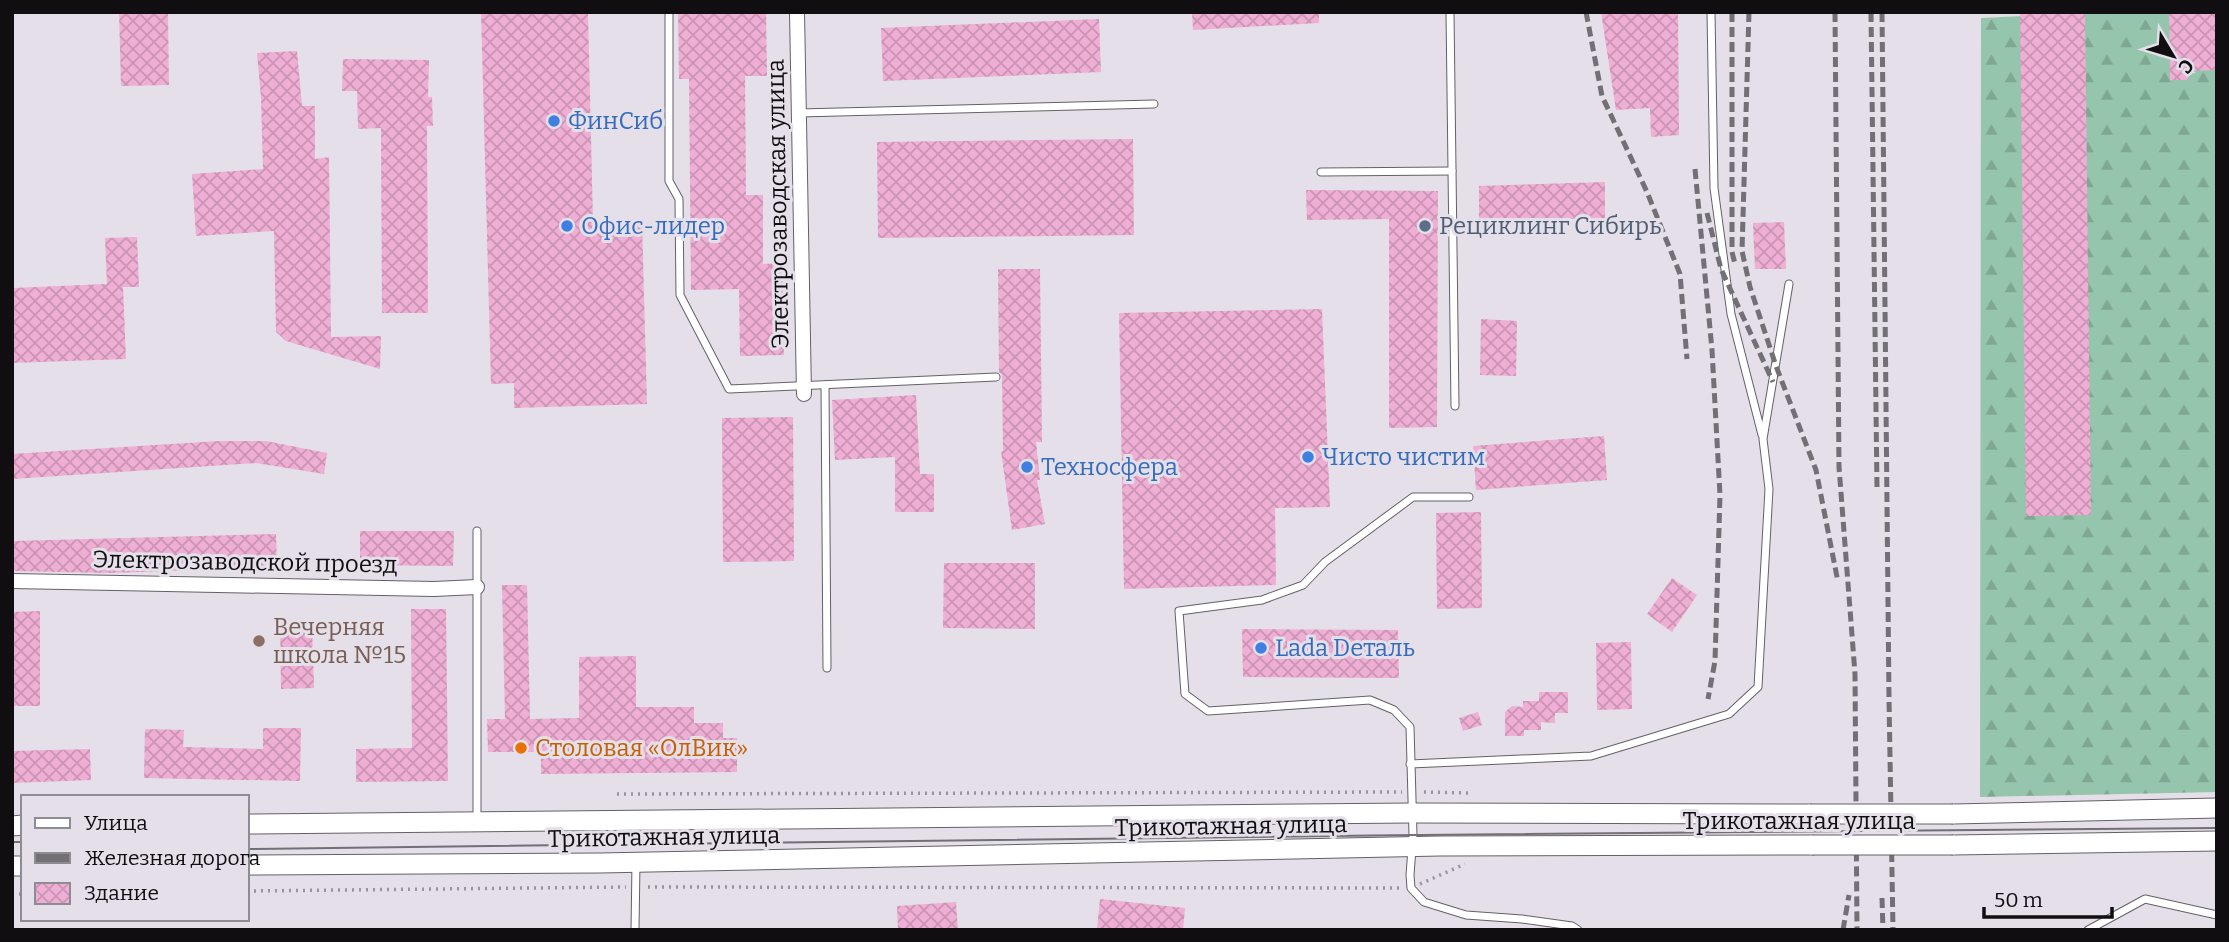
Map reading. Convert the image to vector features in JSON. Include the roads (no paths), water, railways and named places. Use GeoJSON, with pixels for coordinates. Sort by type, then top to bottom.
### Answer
{"type":"FeatureCollection","features":[{"type":"Feature","properties":{"kind":"main road","name":"Трикотажная улица"},"geometry":{"type":"LineString","coordinates":[[248,824],[1410,813],[1953,814],[2217,808]]}},
{"type":"Feature","properties":{"kind":"main road","name":"Трикотажная улица"},"geometry":{"type":"LineString","coordinates":[[248,865],[636,862],[1412,847],[2217,841]]}},
{"type":"Feature","properties":{"kind":"street","name":"Электрозаводская улица"},"geometry":{"type":"LineString","coordinates":[[797,12],[804,390]]}},
{"type":"Feature","properties":{"kind":"street","name":"Электрозаводской проезд"},"geometry":{"type":"LineString","coordinates":[[12,581],[435,589],[478,587]]}},
{"type":"Feature","properties":{"kind":"lane"},"geometry":{"type":"LineString","coordinates":[[669,12],[669,181],[679,199],[680,295],[729,389],[804,390],[825,385],[996,377]]}},
{"type":"Feature","properties":{"kind":"lane"},"geometry":{"type":"LineString","coordinates":[[1450,12],[1455,406]]}},
{"type":"Feature","properties":{"kind":"lane"},"geometry":{"type":"LineString","coordinates":[[1410,764],[1591,756],[1729,714],[1758,687],[1769,489],[1763,439],[1731,314],[1714,188],[1711,12]]}},
{"type":"Feature","properties":{"kind":"lane"},"geometry":{"type":"LineString","coordinates":[[799,113],[1154,104]]}},
{"type":"Feature","properties":{"kind":"lane"},"geometry":{"type":"LineString","coordinates":[[1321,172],[1452,172]]}},
{"type":"Feature","properties":{"kind":"lane"},"geometry":{"type":"LineString","coordinates":[[1763,439],[1789,284]]}},
{"type":"Feature","properties":{"kind":"lane"},"geometry":{"type":"LineString","coordinates":[[825,385],[827,668]]}},
{"type":"Feature","properties":{"kind":"lane"},"geometry":{"type":"LineString","coordinates":[[1469,497],[1413,497],[1325,562],[1303,585],[1262,600],[1179,611],[1185,694],[1208,711],[1370,700],[1394,710],[1410,727],[1411,888],[1424,902],[1466,915],[1522,919],[1572,926],[1578,930]]}},
{"type":"Feature","properties":{"kind":"lane"},"geometry":{"type":"LineString","coordinates":[[477,531],[477,823]]}},
{"type":"Feature","properties":{"kind":"lane"},"geometry":{"type":"LineString","coordinates":[[635,930],[636,862]]}},
{"type":"Feature","properties":{"kind":"lane"},"geometry":{"type":"LineString","coordinates":[[2088,930],[2145,899],[2217,915]]}},
{"type":"Feature","properties":{"kind":"tram line"},"geometry":{"type":"LineString","coordinates":[[248,849],[1269,836],[2217,828]]}},
{"type":"Feature","properties":{"kind":"tram line"},"geometry":{"type":"LineString","coordinates":[[12,842],[21,842]]}},
{"type":"Feature","properties":{"kind":"railway"},"geometry":{"type":"LineString","coordinates":[[1586,12],[1602,96],[1647,192],[1680,274],[1687,359]]}},
{"type":"Feature","properties":{"kind":"railway"},"geometry":{"type":"LineString","coordinates":[[1732,12],[1732,252],[1735,264]]}},
{"type":"Feature","properties":{"kind":"railway"},"geometry":{"type":"LineString","coordinates":[[1749,12],[1742,251],[1750,287],[1776,366],[1816,470],[1838,582]]}},
{"type":"Feature","properties":{"kind":"railway"},"geometry":{"type":"LineString","coordinates":[[1835,12],[1839,467],[1855,674],[1857,930]]}},
{"type":"Feature","properties":{"kind":"railway"},"geometry":{"type":"LineString","coordinates":[[1871,12],[1877,488]]}},
{"type":"Feature","properties":{"kind":"railway"},"geometry":{"type":"LineString","coordinates":[[1882,12],[1893,930]]}},
{"type":"Feature","properties":{"kind":"railway"},"geometry":{"type":"LineString","coordinates":[[1695,169],[1712,350],[1720,495],[1715,661],[1708,699]]}},
{"type":"Feature","properties":{"kind":"railway"},"geometry":{"type":"LineString","coordinates":[[1707,213],[1721,269],[1773,382]]}},
{"type":"Feature","properties":{"kind":"railway"},"geometry":{"type":"LineString","coordinates":[[1843,930],[1849,895]]}},
{"type":"Feature","properties":{"kind":"railway"},"geometry":{"type":"LineString","coordinates":[[1882,898],[1883,930]]}},
{"type":"Feature","properties":{"kind":"place","name":"ФинСиб"},"geometry":{"type":"Point","coordinates":[554,121]}},
{"type":"Feature","properties":{"kind":"place","name":"Офис-лидер"},"geometry":{"type":"Point","coordinates":[567,226]}},
{"type":"Feature","properties":{"kind":"place","name":"Рециклинг Сибирь"},"geometry":{"type":"Point","coordinates":[1425,226]}},
{"type":"Feature","properties":{"kind":"place","name":"Чисто чистим"},"geometry":{"type":"Point","coordinates":[1308,457]}},
{"type":"Feature","properties":{"kind":"place","name":"Техносфера"},"geometry":{"type":"Point","coordinates":[1027,467]}},
{"type":"Feature","properties":{"kind":"place","name":"Вечерняя школа №15"},"geometry":{"type":"Point","coordinates":[259,641]}},
{"type":"Feature","properties":{"kind":"place","name":"Lada Dеталь"},"geometry":{"type":"Point","coordinates":[1261,648]}},
{"type":"Feature","properties":{"kind":"place","name":"Столовая «ОлВик»"},"geometry":{"type":"Point","coordinates":[521,748]}}]}
